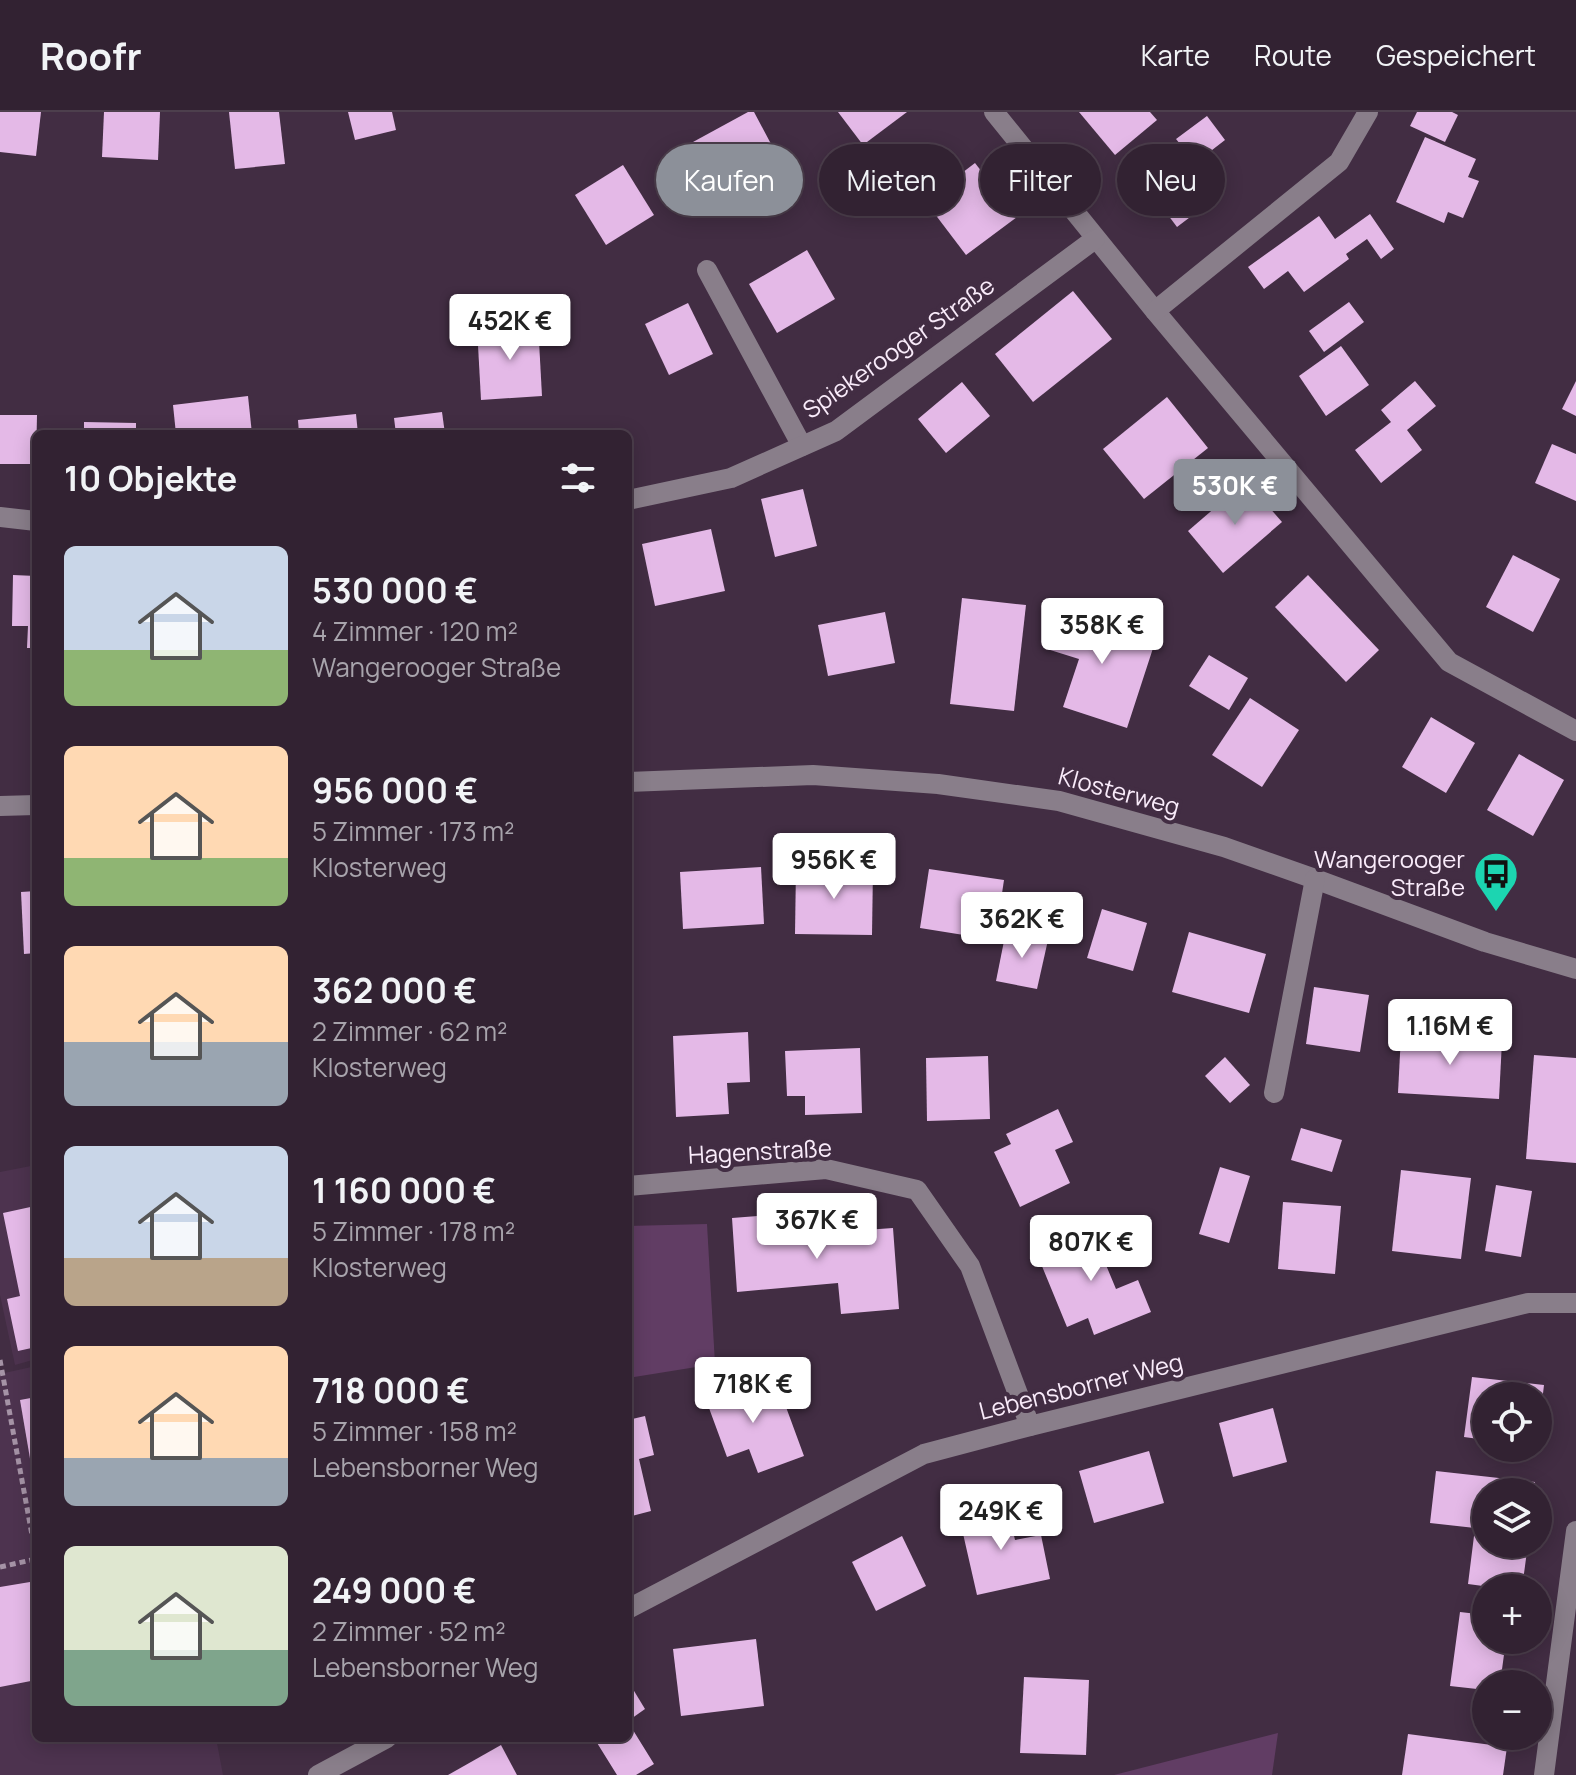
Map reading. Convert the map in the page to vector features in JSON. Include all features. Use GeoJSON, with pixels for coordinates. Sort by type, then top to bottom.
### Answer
{"type":"FeatureCollection","features":[{"type":"Feature","properties":{"kind":"street"},"geometry":{"type":"LineString","coordinates":[[994,112],[1095,239],[1449,662],[1574,725]]}},
{"type":"Feature","properties":{"kind":"street"},"geometry":{"type":"LineString","coordinates":[[1155,311],[1339,162],[1368,112]]}},
{"type":"Feature","properties":{"kind":"street","name":"Spiekerooger Straße"},"geometry":{"type":"LineString","coordinates":[[632,499],[731,478],[836,431],[1095,239]]}},
{"type":"Feature","properties":{"kind":"street"},"geometry":{"type":"LineString","coordinates":[[707,270],[802,446]]}},
{"type":"Feature","properties":{"kind":"street"},"geometry":{"type":"LineString","coordinates":[[0,517],[32,521]]}},
{"type":"Feature","properties":{"kind":"street","name":"Klosterweg"},"geometry":{"type":"LineString","coordinates":[[632,782],[813,775],[938,784],[1059,801],[1224,847],[1485,942],[1576,969]]}},
{"type":"Feature","properties":{"kind":"street"},"geometry":{"type":"LineString","coordinates":[[0,806],[32,805]]}},
{"type":"Feature","properties":{"kind":"street"},"geometry":{"type":"LineString","coordinates":[[1274,1093],[1315,879]]}},
{"type":"Feature","properties":{"kind":"street","name":"Hagenstraße"},"geometry":{"type":"LineString","coordinates":[[632,1186],[826,1169],[917,1190],[970,1266],[1030,1426]]}},
{"type":"Feature","properties":{"kind":"street","name":"Lebensborner Weg"},"geometry":{"type":"LineString","coordinates":[[632,1607],[924,1454],[1528,1303],[1576,1303]]}},
{"type":"Feature","properties":{"kind":"street"},"geometry":{"type":"LineString","coordinates":[[1544,1775],[1576,1531]]}},
{"type":"Feature","properties":{"kind":"street"},"geometry":{"type":"LineString","coordinates":[[318,1775],[380,1742]]}},
{"type":"Feature","properties":{"kind":"path"},"geometry":{"type":"LineString","coordinates":[[0,1360],[32,1536]]}},
{"type":"Feature","properties":{"kind":"path"},"geometry":{"type":"LineString","coordinates":[[0,1567],[32,1559]]}},
{"type":"Feature","properties":{"kind":"shaded area"},"geometry":{"type":"Polygon","coordinates":[[[32,1166],[32,1360],[15,1365],[0,1295],[0,1172],[32,1166]]]}},
{"type":"Feature","properties":{"kind":"shaded area"},"geometry":{"type":"Polygon","coordinates":[[[707,1224],[715,1364],[632,1377],[632,1226],[707,1224]]]}},
{"type":"Feature","properties":{"kind":"shaded area"},"geometry":{"type":"Polygon","coordinates":[[[32,1367],[32,1742],[217,1742],[223,1775],[0,1775],[0,1374],[32,1367]]]}},
{"type":"Feature","properties":{"kind":"shaded area"},"geometry":{"type":"Polygon","coordinates":[[[1278,1733],[1272,1775],[1114,1775],[1278,1733]]]}},
{"type":"Feature","properties":{"kind":"building"},"geometry":{"type":"Polygon","coordinates":[[[0,112],[41,112],[36,156],[0,152],[0,112]]]}},
{"type":"Feature","properties":{"kind":"building"},"geometry":{"type":"Polygon","coordinates":[[[104,112],[160,112],[158,160],[102,157],[104,112]]]}},
{"type":"Feature","properties":{"kind":"building"},"geometry":{"type":"Polygon","coordinates":[[[229,112],[279,112],[285,164],[235,169],[229,112]]]}},
{"type":"Feature","properties":{"kind":"building"},"geometry":{"type":"Polygon","coordinates":[[[348,112],[392,112],[396,130],[355,140],[348,112]]]}},
{"type":"Feature","properties":{"kind":"building"},"geometry":{"type":"Polygon","coordinates":[[[748,112],[754,112],[771,144],[694,144],[748,112]]]}},
{"type":"Feature","properties":{"kind":"building"},"geometry":{"type":"Polygon","coordinates":[[[838,112],[907,112],[864,144],[838,112]]]}},
{"type":"Feature","properties":{"kind":"building"},"geometry":{"type":"Polygon","coordinates":[[[1079,112],[1150,112],[1157,120],[1128,144],[1117,144],[1115,155],[1079,112]]]}},
{"type":"Feature","properties":{"kind":"building"},"geometry":{"type":"Polygon","coordinates":[[[1417,112],[1452,112],[1458,115],[1445,142],[1410,126],[1417,112]]]}},
{"type":"Feature","properties":{"kind":"building"},"geometry":{"type":"Polygon","coordinates":[[[1207,116],[1225,140],[1220,144],[1180,144],[1176,139],[1207,116]]]}},
{"type":"Feature","properties":{"kind":"building"},"geometry":{"type":"Polygon","coordinates":[[[1425,137],[1476,159],[1468,177],[1479,181],[1463,218],[1448,212],[1444,223],[1396,202],[1425,137]]]}},
{"type":"Feature","properties":{"kind":"building"},"geometry":{"type":"Polygon","coordinates":[[[975,163],[980,169],[980,216],[1017,217],[966,255],[936,216],[964,216],[964,171],[975,163]]]}},
{"type":"Feature","properties":{"kind":"building"},"geometry":{"type":"Polygon","coordinates":[[[623,165],[654,215],[606,245],[575,195],[623,165]]]}},
{"type":"Feature","properties":{"kind":"building"},"geometry":{"type":"Polygon","coordinates":[[[1370,214],[1394,249],[1381,259],[1367,239],[1346,254],[1349,259],[1304,292],[1288,271],[1264,289],[1248,267],[1319,216],[1335,239],[1370,214]]]}},
{"type":"Feature","properties":{"kind":"building"},"geometry":{"type":"Polygon","coordinates":[[[1169,216],[1192,216],[1177,227],[1169,216]]]}},
{"type":"Feature","properties":{"kind":"building"},"geometry":{"type":"Polygon","coordinates":[[[807,250],[835,299],[777,333],[749,284],[807,250]]]}},
{"type":"Feature","properties":{"kind":"building"},"geometry":{"type":"Polygon","coordinates":[[[1073,291],[1112,339],[1033,402],[995,354],[1073,291]]]}},
{"type":"Feature","properties":{"kind":"building"},"geometry":{"type":"Polygon","coordinates":[[[1349,302],[1364,322],[1324,352],[1309,331],[1349,302]]]}},
{"type":"Feature","properties":{"kind":"building"},"geometry":{"type":"Polygon","coordinates":[[[688,303],[713,354],[669,375],[645,324],[688,303]]]}},
{"type":"Feature","properties":{"kind":"building"},"geometry":{"type":"Polygon","coordinates":[[[538,323],[542,396],[481,400],[477,327],[538,323]]]}},
{"type":"Feature","properties":{"kind":"building"},"geometry":{"type":"Polygon","coordinates":[[[1341,346],[1369,385],[1326,416],[1299,376],[1341,346]]]}},
{"type":"Feature","properties":{"kind":"building"},"geometry":{"type":"Polygon","coordinates":[[[1415,381],[1436,406],[1407,430],[1422,450],[1381,483],[1355,450],[1391,422],[1381,410],[1415,381]]]}},
{"type":"Feature","properties":{"kind":"building"},"geometry":{"type":"Polygon","coordinates":[[[1576,381],[1576,416],[1562,409],[1576,381]]]}},
{"type":"Feature","properties":{"kind":"building"},"geometry":{"type":"Polygon","coordinates":[[[962,382],[990,416],[946,453],[918,419],[962,382]]]}},
{"type":"Feature","properties":{"kind":"building"},"geometry":{"type":"Polygon","coordinates":[[[248,396],[252,430],[176,430],[173,405],[248,396]]]}},
{"type":"Feature","properties":{"kind":"building"},"geometry":{"type":"Polygon","coordinates":[[[1167,397],[1208,448],[1144,499],[1103,449],[1167,397]]]}},
{"type":"Feature","properties":{"kind":"building"},"geometry":{"type":"Polygon","coordinates":[[[442,412],[444,430],[396,430],[394,418],[442,412]]]}},
{"type":"Feature","properties":{"kind":"building"},"geometry":{"type":"Polygon","coordinates":[[[356,414],[358,430],[299,430],[298,420],[356,414]]]}},
{"type":"Feature","properties":{"kind":"building"},"geometry":{"type":"Polygon","coordinates":[[[0,415],[37,415],[37,430],[32,430],[32,464],[0,464],[0,415]]]}},
{"type":"Feature","properties":{"kind":"building"},"geometry":{"type":"Polygon","coordinates":[[[84,422],[136,423],[136,430],[84,430],[84,422]]]}},
{"type":"Feature","properties":{"kind":"building"},"geometry":{"type":"Polygon","coordinates":[[[1552,444],[1576,454],[1576,501],[1535,483],[1552,444]]]}},
{"type":"Feature","properties":{"kind":"building"},"geometry":{"type":"Polygon","coordinates":[[[1246,481],[1282,522],[1223,573],[1188,531],[1246,481]]]}},
{"type":"Feature","properties":{"kind":"building"},"geometry":{"type":"Polygon","coordinates":[[[803,489],[817,546],[775,557],[761,499],[803,489]]]}},
{"type":"Feature","properties":{"kind":"building"},"geometry":{"type":"Polygon","coordinates":[[[711,529],[725,591],[655,606],[642,544],[711,529]]]}},
{"type":"Feature","properties":{"kind":"building"},"geometry":{"type":"Polygon","coordinates":[[[1513,555],[1560,579],[1533,632],[1486,607],[1513,555]]]}},
{"type":"Feature","properties":{"kind":"building"},"geometry":{"type":"Polygon","coordinates":[[[13,575],[32,576],[32,648],[27,648],[28,626],[12,626],[13,575]]]}},
{"type":"Feature","properties":{"kind":"building"},"geometry":{"type":"Polygon","coordinates":[[[1308,575],[1379,650],[1346,682],[1275,607],[1308,575]]]}},
{"type":"Feature","properties":{"kind":"building"},"geometry":{"type":"Polygon","coordinates":[[[962,598],[1026,605],[1014,711],[950,704],[962,598]]]}},
{"type":"Feature","properties":{"kind":"building"},"geometry":{"type":"Polygon","coordinates":[[[1061,608],[1156,639],[1127,728],[1063,707],[1079,659],[1047,649],[1061,608]]]}},
{"type":"Feature","properties":{"kind":"building"},"geometry":{"type":"Polygon","coordinates":[[[885,612],[895,663],[828,676],[818,625],[885,612]]]}},
{"type":"Feature","properties":{"kind":"building"},"geometry":{"type":"Polygon","coordinates":[[[1209,655],[1248,678],[1229,710],[1189,686],[1209,655]]]}},
{"type":"Feature","properties":{"kind":"building"},"geometry":{"type":"Polygon","coordinates":[[[1250,698],[1299,730],[1262,787],[1212,755],[1250,698]]]}},
{"type":"Feature","properties":{"kind":"building"},"geometry":{"type":"Polygon","coordinates":[[[1431,717],[1475,743],[1446,793],[1402,767],[1431,717]]]}},
{"type":"Feature","properties":{"kind":"building"},"geometry":{"type":"Polygon","coordinates":[[[1519,754],[1564,780],[1533,836],[1487,810],[1519,754]]]}},
{"type":"Feature","properties":{"kind":"building"},"geometry":{"type":"Polygon","coordinates":[[[761,867],[764,924],[683,929],[680,872],[761,867]]]}},
{"type":"Feature","properties":{"kind":"building"},"geometry":{"type":"Polygon","coordinates":[[[796,867],[873,868],[872,935],[795,934],[796,867]]]}},
{"type":"Feature","properties":{"kind":"building"},"geometry":{"type":"Polygon","coordinates":[[[929,869],[1004,880],[995,940],[920,928],[929,869]]]}},
{"type":"Feature","properties":{"kind":"building"},"geometry":{"type":"Polygon","coordinates":[[[32,891],[32,953],[24,954],[21,892],[32,891]]]}},
{"type":"Feature","properties":{"kind":"building"},"geometry":{"type":"Polygon","coordinates":[[[1102,909],[1147,923],[1133,971],[1087,958],[1102,909]]]}},
{"type":"Feature","properties":{"kind":"building"},"geometry":{"type":"Polygon","coordinates":[[[1006,931],[1048,940],[1037,989],[996,981],[1006,931]]]}},
{"type":"Feature","properties":{"kind":"building"},"geometry":{"type":"Polygon","coordinates":[[[1189,932],[1266,954],[1249,1013],[1172,992],[1189,932]]]}},
{"type":"Feature","properties":{"kind":"building"},"geometry":{"type":"Polygon","coordinates":[[[1314,987],[1369,995],[1360,1052],[1306,1044],[1314,987]]]}},
{"type":"Feature","properties":{"kind":"building"},"geometry":{"type":"Polygon","coordinates":[[[748,1032],[750,1082],[727,1083],[729,1114],[676,1117],[673,1036],[748,1032]]]}},
{"type":"Feature","properties":{"kind":"building"},"geometry":{"type":"Polygon","coordinates":[[[1401,1035],[1502,1041],[1499,1099],[1398,1093],[1401,1035]]]}},
{"type":"Feature","properties":{"kind":"building"},"geometry":{"type":"Polygon","coordinates":[[[860,1048],[862,1113],[805,1115],[805,1096],[787,1096],[785,1051],[860,1048]]]}},
{"type":"Feature","properties":{"kind":"building"},"geometry":{"type":"Polygon","coordinates":[[[1534,1055],[1576,1058],[1576,1163],[1526,1159],[1534,1055]]]}},
{"type":"Feature","properties":{"kind":"building"},"geometry":{"type":"Polygon","coordinates":[[[988,1056],[990,1119],[927,1121],[926,1058],[988,1056]]]}},
{"type":"Feature","properties":{"kind":"building"},"geometry":{"type":"Polygon","coordinates":[[[1225,1057],[1250,1085],[1230,1103],[1205,1076],[1225,1057]]]}},
{"type":"Feature","properties":{"kind":"building"},"geometry":{"type":"Polygon","coordinates":[[[1058,1109],[1073,1142],[1055,1150],[1070,1183],[1020,1207],[994,1152],[1011,1144],[1006,1134],[1058,1109]]]}},
{"type":"Feature","properties":{"kind":"building"},"geometry":{"type":"Polygon","coordinates":[[[1301,1128],[1342,1140],[1332,1172],[1291,1160],[1301,1128]]]}},
{"type":"Feature","properties":{"kind":"building"},"geometry":{"type":"Polygon","coordinates":[[[1220,1167],[1250,1176],[1229,1243],[1199,1234],[1220,1167]]]}},
{"type":"Feature","properties":{"kind":"building"},"geometry":{"type":"Polygon","coordinates":[[[1401,1170],[1471,1178],[1461,1259],[1392,1251],[1401,1170]]]}},
{"type":"Feature","properties":{"kind":"building"},"geometry":{"type":"Polygon","coordinates":[[[1496,1185],[1532,1191],[1521,1257],[1485,1251],[1496,1185]]]}},
{"type":"Feature","properties":{"kind":"building"},"geometry":{"type":"Polygon","coordinates":[[[1283,1202],[1341,1206],[1335,1274],[1278,1269],[1283,1202]]]}},
{"type":"Feature","properties":{"kind":"building"},"geometry":{"type":"Polygon","coordinates":[[[32,1207],[32,1348],[18,1351],[7,1299],[20,1296],[3,1213],[32,1207]]]}},
{"type":"Feature","properties":{"kind":"building"},"geometry":{"type":"Polygon","coordinates":[[[794,1213],[795,1235],[893,1228],[899,1309],[841,1314],[838,1283],[737,1292],[732,1218],[794,1213]]]}},
{"type":"Feature","properties":{"kind":"building"},"geometry":{"type":"Polygon","coordinates":[[[1105,1226],[1118,1259],[1106,1265],[1116,1289],[1138,1280],[1151,1312],[1094,1335],[1088,1318],[1067,1327],[1037,1254],[1105,1226]]]}},
{"type":"Feature","properties":{"kind":"building"},"geometry":{"type":"Polygon","coordinates":[[[734,1377],[743,1401],[779,1388],[804,1456],[758,1473],[749,1449],[727,1457],[702,1389],[734,1377]]]}},
{"type":"Feature","properties":{"kind":"building"},"geometry":{"type":"Polygon","coordinates":[[[1472,1377],[1517,1382],[1472,1382],[1472,1438],[1464,1437],[1472,1377]]]}},
{"type":"Feature","properties":{"kind":"building"},"geometry":{"type":"Polygon","coordinates":[[[32,1398],[32,1470],[20,1400],[32,1398]]]}},
{"type":"Feature","properties":{"kind":"building"},"geometry":{"type":"Polygon","coordinates":[[[1273,1408],[1287,1462],[1233,1477],[1219,1423],[1273,1408]]]}},
{"type":"Feature","properties":{"kind":"building"},"geometry":{"type":"Polygon","coordinates":[[[645,1416],[654,1455],[639,1459],[651,1511],[632,1516],[632,1419],[645,1416]]]}},
{"type":"Feature","properties":{"kind":"building"},"geometry":{"type":"Polygon","coordinates":[[[1149,1451],[1164,1503],[1094,1523],[1079,1471],[1149,1451]]]}},
{"type":"Feature","properties":{"kind":"building"},"geometry":{"type":"Polygon","coordinates":[[[1436,1471],[1499,1478],[1472,1478],[1472,1528],[1430,1523],[1436,1471]]]}},
{"type":"Feature","properties":{"kind":"building"},"geometry":{"type":"Polygon","coordinates":[[[1007,1505],[1015,1540],[1041,1535],[1050,1579],[977,1595],[959,1516],[1007,1505]]]}},
{"type":"Feature","properties":{"kind":"building"},"geometry":{"type":"Polygon","coordinates":[[[902,1536],[926,1586],[876,1611],[852,1562],[902,1536]]]}},
{"type":"Feature","properties":{"kind":"building"},"geometry":{"type":"Polygon","coordinates":[[[1472,1552],[1472,1558],[1526,1558],[1524,1574],[1472,1574],[1472,1585],[1468,1584],[1472,1552]]]}},
{"type":"Feature","properties":{"kind":"building"},"geometry":{"type":"Polygon","coordinates":[[[32,1582],[32,1681],[0,1687],[0,1587],[32,1582]]]}},
{"type":"Feature","properties":{"kind":"building"},"geometry":{"type":"Polygon","coordinates":[[[1460,1612],[1472,1613],[1472,1654],[1504,1654],[1502,1670],[1472,1670],[1472,1688],[1450,1686],[1460,1612]]]}},
{"type":"Feature","properties":{"kind":"building"},"geometry":{"type":"Polygon","coordinates":[[[756,1639],[764,1706],[681,1716],[673,1649],[756,1639]]]}},
{"type":"Feature","properties":{"kind":"building"},"geometry":{"type":"Polygon","coordinates":[[[1024,1677],[1089,1680],[1086,1755],[1020,1753],[1024,1677]]]}},
{"type":"Feature","properties":{"kind":"building"},"geometry":{"type":"Polygon","coordinates":[[[632,1688],[645,1709],[632,1718],[632,1688]]]}},
{"type":"Feature","properties":{"kind":"building"},"geometry":{"type":"Polygon","coordinates":[[[632,1728],[654,1764],[636,1775],[617,1775],[596,1742],[632,1742],[632,1728]]]}},
{"type":"Feature","properties":{"kind":"building"},"geometry":{"type":"Polygon","coordinates":[[[1408,1734],[1472,1742],[1472,1750],[1507,1750],[1503,1775],[1402,1775],[1408,1734]]]}},
{"type":"Feature","properties":{"kind":"building"},"geometry":{"type":"Polygon","coordinates":[[[501,1745],[517,1775],[448,1775],[501,1745]]]}},
{"type":"Feature","properties":{"kind":"place","name":"Wangerooger Straße"},"geometry":{"type":"Point","coordinates":[1496,913]}}]}
